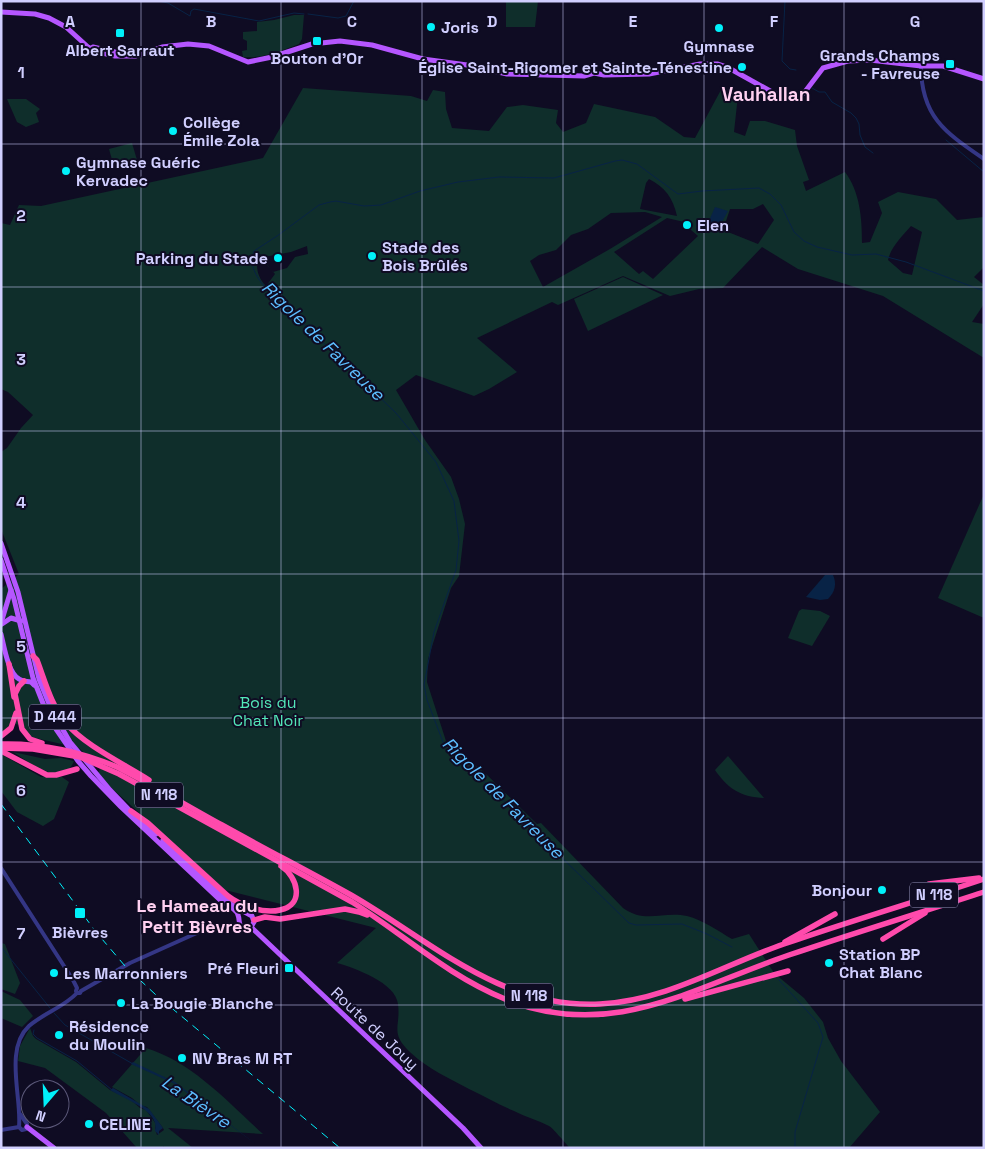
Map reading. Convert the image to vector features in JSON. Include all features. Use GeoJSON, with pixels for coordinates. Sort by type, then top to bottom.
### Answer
{"type":"FeatureCollection","features":[{"type":"Feature","properties":{"kind":"highway"},"geometry":{"type":"LineString","coordinates":[[33,656],[37,660],[55,707],[72,729],[156,785],[161,791]]}},
{"type":"Feature","properties":{"kind":"highway"},"geometry":{"type":"LineString","coordinates":[[1,736],[11,728],[16,712],[9,664]]}},
{"type":"Feature","properties":{"kind":"highway"},"geometry":{"type":"LineString","coordinates":[[24,681],[19,686],[16,694],[22,729],[30,739],[47,747]]}},
{"type":"Feature","properties":{"kind":"highway","name":"N 118"},"geometry":{"type":"LineString","coordinates":[[1,744],[47,747],[94,763],[132,780],[376,917],[435,960],[467,980],[506,999],[526,1006],[570,1014],[608,1014],[636,1010],[671,1000],[786,956],[984,892]]}},
{"type":"Feature","properties":{"kind":"highway"},"geometry":{"type":"LineString","coordinates":[[1,750],[47,775],[56,776],[77,769]]}},
{"type":"Feature","properties":{"kind":"highway","name":"N 118"},"geometry":{"type":"LineString","coordinates":[[1,750],[64,752],[90,756],[117,767],[351,895],[474,972],[501,986],[535,998],[566,1003],[586,1004],[629,1001],[651,996],[782,944],[984,878]]}},
{"type":"Feature","properties":{"kind":"highway"},"geometry":{"type":"LineString","coordinates":[[131,811],[148,823],[228,896],[244,905],[276,911],[286,908],[292,902],[296,895],[297,886],[292,876],[277,861]]}},
{"type":"Feature","properties":{"kind":"highway"},"geometry":{"type":"LineString","coordinates":[[929,884],[984,878]]}},
{"type":"Feature","properties":{"kind":"highway"},"geometry":{"type":"LineString","coordinates":[[254,920],[265,917],[280,919],[345,909],[359,912],[372,918],[376,917]]}},
{"type":"Feature","properties":{"kind":"highway"},"geometry":{"type":"LineString","coordinates":[[883,939],[910,921],[924,915],[928,910]]}},
{"type":"Feature","properties":{"kind":"highway"},"geometry":{"type":"LineString","coordinates":[[782,944],[789,938],[835,914]]}},
{"type":"Feature","properties":{"kind":"highway"},"geometry":{"type":"LineString","coordinates":[[671,1000],[680,1000],[788,972]]}},
{"type":"Feature","properties":{"kind":"main road"},"geometry":{"type":"LineString","coordinates":[[1,13],[35,14],[49,18],[66,27],[81,41],[110,51],[126,53],[144,52],[178,44],[198,45],[214,48],[246,62],[272,57],[312,44],[340,41],[372,45],[437,62],[467,65],[500,73],[518,75],[584,76],[594,73],[604,75],[649,74],[700,64],[718,64],[772,92],[790,98],[796,98],[804,93],[823,68],[838,63],[870,60],[921,66],[943,66],[984,80]]}},
{"type":"Feature","properties":{"kind":"main road","name":"D 444"},"geometry":{"type":"LineString","coordinates":[[1,543],[18,592],[22,622],[36,688],[56,729],[78,761],[121,807],[219,899],[236,912],[239,917]]}},
{"type":"Feature","properties":{"kind":"main road","name":"D 444"},"geometry":{"type":"LineString","coordinates":[[1,560],[42,688],[59,724],[75,748],[103,782],[131,811]]}},
{"type":"Feature","properties":{"kind":"main road"},"geometry":{"type":"LineString","coordinates":[[1,624],[11,589]]}},
{"type":"Feature","properties":{"kind":"main road"},"geometry":{"type":"LineString","coordinates":[[1,624],[11,618],[22,622]]}},
{"type":"Feature","properties":{"kind":"main road"},"geometry":{"type":"LineString","coordinates":[[1,634],[14,675],[24,681],[31,682],[36,688]]}},
{"type":"Feature","properties":{"kind":"main road"},"geometry":{"type":"LineString","coordinates":[[77,769],[91,776]]}},
{"type":"Feature","properties":{"kind":"main road"},"geometry":{"type":"LineString","coordinates":[[131,811],[225,899],[251,915],[254,920],[251,927],[245,928],[239,925],[239,917],[245,913]]}},
{"type":"Feature","properties":{"kind":"main road","name":"Route de Jouy"},"geometry":{"type":"LineString","coordinates":[[251,927],[463,1128],[481,1148]]}},
{"type":"Feature","properties":{"kind":"main road"},"geometry":{"type":"LineString","coordinates":[[28,1129],[54,1148]]}},
{"type":"Feature","properties":{"kind":"street"},"geometry":{"type":"LineString","coordinates":[[921,66],[927,101],[938,122],[954,138],[984,160]]}},
{"type":"Feature","properties":{"kind":"street"},"geometry":{"type":"LineString","coordinates":[[1,868],[79,991]]}},
{"type":"Feature","properties":{"kind":"street"},"geometry":{"type":"LineString","coordinates":[[20,1114],[16,1056],[22,1035],[35,1022],[79,991],[130,963],[199,932],[239,925]]}},
{"type":"Feature","properties":{"kind":"street"},"geometry":{"type":"LineString","coordinates":[[1,1130],[20,1126]]}},
{"type":"Feature","properties":{"kind":"green space"},"geometry":{"type":"Polygon","coordinates":[[[506,1],[538,1],[535,27],[506,27],[506,1]]]}},
{"type":"Feature","properties":{"kind":"green space"},"geometry":{"type":"Polygon","coordinates":[[[304,15],[302,39],[299,44],[264,56],[243,57],[242,51],[247,50],[247,41],[243,39],[243,32],[257,31],[257,22],[304,15]]]}},
{"type":"Feature","properties":{"kind":"green space","name":"Bois du Chat Noir"},"geometry":{"type":"Polygon","coordinates":[[[303,88],[411,96],[427,101],[433,90],[445,92],[446,109],[452,128],[489,131],[507,107],[523,105],[558,110],[556,123],[563,132],[586,123],[594,104],[655,117],[684,137],[695,138],[722,88],[738,95],[734,132],[745,136],[750,121],[765,121],[795,130],[797,146],[809,180],[803,182],[806,191],[845,172],[857,197],[862,243],[870,242],[882,213],[878,202],[898,192],[936,199],[957,220],[984,217],[984,267],[974,277],[984,285],[984,304],[972,322],[984,324],[984,358],[883,296],[798,269],[762,247],[723,288],[699,289],[670,296],[623,276],[558,305],[552,302],[477,338],[517,372],[474,396],[416,375],[396,390],[425,440],[451,477],[465,524],[459,576],[451,588],[428,659],[427,682],[446,741],[484,772],[537,824],[541,823],[623,908],[631,913],[647,916],[687,916],[705,923],[732,939],[749,934],[774,973],[804,998],[823,1022],[828,1038],[841,1061],[880,1112],[849,1148],[570,1148],[549,1126],[503,1106],[439,1073],[424,1064],[404,1046],[397,1030],[399,1012],[396,996],[374,977],[337,963],[376,928],[225,890],[97,775],[100,769],[79,748],[31,737],[22,726],[13,723],[1,735],[1,589],[19,574],[1,529],[1,452],[7,448],[33,415],[8,392],[1,389],[1,223],[10,225],[19,205],[41,206],[263,158],[303,88]],[[649,179],[646,183],[640,209],[677,216],[671,198],[664,189],[649,179]],[[763,204],[753,209],[730,209],[723,230],[758,244],[774,220],[763,204]],[[645,212],[611,213],[588,229],[571,235],[556,250],[539,255],[530,261],[543,287],[662,217],[645,212]],[[667,218],[614,252],[639,274],[643,271],[653,279],[698,236],[684,222],[667,218]],[[911,226],[894,246],[888,260],[903,273],[912,275],[922,232],[911,226]],[[307,246],[291,252],[264,257],[263,259],[271,269],[262,259],[264,256],[259,254],[257,267],[259,275],[266,286],[275,274],[273,272],[287,268],[295,257],[308,254],[307,246]]]}},
{"type":"Feature","properties":{"kind":"green space"},"geometry":{"type":"Polygon","coordinates":[[[7,99],[26,99],[40,109],[36,113],[39,122],[26,127],[17,122],[7,99]]]}},
{"type":"Feature","properties":{"kind":"green space"},"geometry":{"type":"Polygon","coordinates":[[[132,143],[137,160],[114,167],[109,149],[132,143]]]}},
{"type":"Feature","properties":{"kind":"green space"},"geometry":{"type":"Polygon","coordinates":[[[623,277],[663,295],[588,331],[574,299],[623,277]]]}},
{"type":"Feature","properties":{"kind":"green space"},"geometry":{"type":"Polygon","coordinates":[[[984,494],[984,618],[938,598],[984,494]]]}},
{"type":"Feature","properties":{"kind":"green space"},"geometry":{"type":"Polygon","coordinates":[[[802,609],[820,611],[830,616],[812,646],[788,638],[799,611],[802,609]]]}},
{"type":"Feature","properties":{"kind":"green space"},"geometry":{"type":"Polygon","coordinates":[[[13,752],[45,759],[61,758],[74,761],[69,769],[62,773],[53,773],[45,771],[13,752]]]}},
{"type":"Feature","properties":{"kind":"green space"},"geometry":{"type":"Polygon","coordinates":[[[1,754],[41,777],[62,777],[69,782],[54,819],[43,826],[17,812],[1,791],[1,754]]]}},
{"type":"Feature","properties":{"kind":"green space"},"geometry":{"type":"Polygon","coordinates":[[[728,756],[764,798],[742,794],[730,787],[720,777],[715,770],[728,756]]]}},
{"type":"Feature","properties":{"kind":"green space"},"geometry":{"type":"Polygon","coordinates":[[[1,943],[5,944],[20,983],[15,994],[1,989],[1,943]]]}},
{"type":"Feature","properties":{"kind":"green space"},"geometry":{"type":"Polygon","coordinates":[[[1,991],[20,1000],[33,1016],[22,1027],[1,1018],[1,991]]]}},
{"type":"Feature","properties":{"kind":"green space"},"geometry":{"type":"Polygon","coordinates":[[[30,1028],[36,1039],[76,1062],[110,1090],[146,1110],[156,1124],[157,1135],[164,1130],[147,1107],[140,1105],[132,1098],[112,1087],[146,1048],[163,1054],[209,1084],[263,1134],[168,1128],[193,1148],[165,1148],[163,1146],[163,1148],[137,1148],[106,1113],[70,1086],[70,1079],[60,1079],[45,1068],[18,1061],[20,1046],[30,1028]]]}},
{"type":"Feature","properties":{"kind":"water"},"geometry":{"type":"Polygon","coordinates":[[[715,207],[728,211],[719,227],[708,223],[715,207]]]}},
{"type":"Feature","properties":{"kind":"water"},"geometry":{"type":"Polygon","coordinates":[[[825,575],[833,575],[835,582],[834,591],[828,599],[820,600],[806,597],[825,575]]]}},
{"type":"Feature","properties":{"kind":"water"},"geometry":{"type":"Polygon","coordinates":[[[133,1062],[175,1082],[261,1148],[175,1084],[131,1064],[133,1062]]]}},
{"type":"Feature","properties":{"kind":"water"},"geometry":{"type":"Polygon","coordinates":[[[113,1088],[149,1109],[163,1128],[159,1131],[159,1135],[155,1131],[155,1123],[148,1113],[110,1090],[113,1088]]]}},
{"type":"Feature","properties":{"kind":"waterway"},"geometry":{"type":"LineString","coordinates":[[158,1],[168,3],[190,16],[191,11],[194,9],[259,21],[294,13],[304,14]]}},
{"type":"Feature","properties":{"kind":"waterway"},"geometry":{"type":"LineString","coordinates":[[308,14],[338,18],[346,16],[354,1]]}},
{"type":"Feature","properties":{"kind":"waterway"},"geometry":{"type":"LineString","coordinates":[[785,1],[782,61],[790,69],[796,70]]}},
{"type":"Feature","properties":{"kind":"waterway"},"geometry":{"type":"LineString","coordinates":[[812,88],[819,92],[825,92],[832,102],[856,118],[865,147],[873,153]]}},
{"type":"Feature","properties":{"kind":"waterway"},"geometry":{"type":"LineString","coordinates":[[946,140],[984,172]]}},
{"type":"Feature","properties":{"kind":"waterway","name":"Rigole de Favreuse"},"geometry":{"type":"LineString","coordinates":[[732,947],[682,924],[636,925],[629,923],[443,742],[427,700],[424,685],[434,632],[456,570],[459,541],[454,501],[436,462],[396,413],[263,285],[254,269],[252,261],[254,251],[319,205],[330,202],[336,201],[364,206],[381,205],[420,191],[458,182],[499,177],[554,178],[622,160],[637,164],[678,194],[759,188],[770,194],[781,205],[794,232],[804,241],[817,247],[852,255],[876,254],[906,262],[984,291]]}},
{"type":"Feature","properties":{"kind":"waterway","name":"La Bièvre"},"geometry":{"type":"LineString","coordinates":[[1,947],[50,1008]]}},
{"type":"Feature","properties":{"kind":"waterway","name":"Rigole de Favreuse"},"geometry":{"type":"LineString","coordinates":[[779,980],[818,1023],[823,1037],[795,1132],[795,1148]]}},
{"type":"Feature","properties":{"kind":"waterway","name":"La Bièvre"},"geometry":{"type":"LineString","coordinates":[[54,1013],[65,1025],[133,1064]]}},
{"type":"Feature","properties":{"kind":"waterway"},"geometry":{"type":"LineString","coordinates":[[34,1030],[33,1034],[37,1038],[77,1061],[112,1090]]}},
{"type":"Feature","properties":{"kind":"railway"},"geometry":{"type":"LineString","coordinates":[[1,804],[96,932],[125,966],[156,995],[340,1148]]}},
{"type":"Feature","properties":{"kind":"place","name":"Joris"},"geometry":{"type":"Point","coordinates":[431,27]}},
{"type":"Feature","properties":{"kind":"place","name":"Gymnase"},"geometry":{"type":"Point","coordinates":[719,28]}},
{"type":"Feature","properties":{"kind":"place","name":"Albert Sarraut"},"geometry":{"type":"Point","coordinates":[120,33]}},
{"type":"Feature","properties":{"kind":"place","name":"Bouton d'Or"},"geometry":{"type":"Point","coordinates":[317,41]}},
{"type":"Feature","properties":{"kind":"place","name":"Grands Champs - Favreuse"},"geometry":{"type":"Point","coordinates":[950,64]}},
{"type":"Feature","properties":{"kind":"place","name":"Église Saint-Rigomer et Sainte-Ténestine"},"geometry":{"type":"Point","coordinates":[742,67]}},
{"type":"Feature","properties":{"kind":"place","name":"Collège Émile Zola"},"geometry":{"type":"Point","coordinates":[173,131]}},
{"type":"Feature","properties":{"kind":"place","name":"Gymnase Guéric Kervadec"},"geometry":{"type":"Point","coordinates":[66,171]}},
{"type":"Feature","properties":{"kind":"place","name":"Elen"},"geometry":{"type":"Point","coordinates":[687,225]}},
{"type":"Feature","properties":{"kind":"place","name":"Stade des Bois Brûlés"},"geometry":{"type":"Point","coordinates":[372,256]}},
{"type":"Feature","properties":{"kind":"place","name":"Parking du Stade"},"geometry":{"type":"Point","coordinates":[278,258]}},
{"type":"Feature","properties":{"kind":"place","name":"Bonjour"},"geometry":{"type":"Point","coordinates":[882,890]}},
{"type":"Feature","properties":{"kind":"place","name":"Bièvres"},"geometry":{"type":"Point","coordinates":[80,913]}},
{"type":"Feature","properties":{"kind":"place","name":"Station BP Chat Blanc"},"geometry":{"type":"Point","coordinates":[829,963]}},
{"type":"Feature","properties":{"kind":"place","name":"Pré Fleuri"},"geometry":{"type":"Point","coordinates":[289,968]}},
{"type":"Feature","properties":{"kind":"place","name":"Les Marronniers"},"geometry":{"type":"Point","coordinates":[54,973]}},
{"type":"Feature","properties":{"kind":"place","name":"La Bougie Blanche"},"geometry":{"type":"Point","coordinates":[121,1003]}},
{"type":"Feature","properties":{"kind":"place","name":"Résidence du Moulin"},"geometry":{"type":"Point","coordinates":[59,1035]}},
{"type":"Feature","properties":{"kind":"place","name":"NV Bras M RT"},"geometry":{"type":"Point","coordinates":[182,1058]}},
{"type":"Feature","properties":{"kind":"place","name":"CELINE"},"geometry":{"type":"Point","coordinates":[89,1124]}},
{"type":"Feature","properties":{"kind":"district","name":"Vauhallan"},"geometry":{"type":"Point","coordinates":[766,94]}},
{"type":"Feature","properties":{"kind":"district","name":"Le Hameau du Petit Bièvres"},"geometry":{"type":"Point","coordinates":[197,916]}}]}
